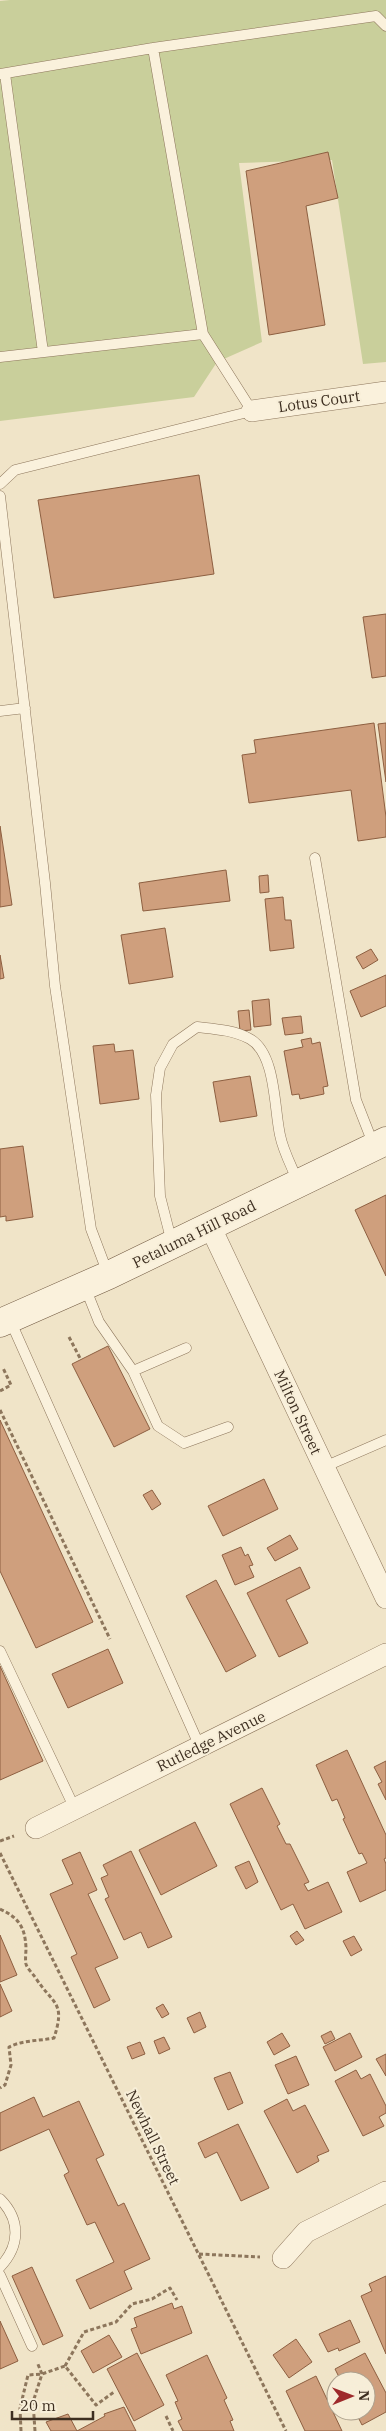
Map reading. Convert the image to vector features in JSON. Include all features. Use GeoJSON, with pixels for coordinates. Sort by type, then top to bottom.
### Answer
{"type":"FeatureCollection","features":[{"type":"Feature","properties":{"kind":"main road","name":"Petaluma Hill Road"},"geometry":{"type":"LineString","coordinates":[[5,1321],[109,1275],[380,1144]]}},
{"type":"Feature","properties":{"kind":"street","name":"Lotus Court"},"geometry":{"type":"LineString","coordinates":[[252,411],[386,392]]}},
{"type":"Feature","properties":{"kind":"street","name":"Milton Street"},"geometry":{"type":"LineString","coordinates":[[210,1226],[386,1598]]}},
{"type":"Feature","properties":{"kind":"street","name":"Rutledge Avenue"},"geometry":{"type":"LineString","coordinates":[[36,1828],[386,1654]]}},
{"type":"Feature","properties":{"kind":"street"},"geometry":{"type":"LineString","coordinates":[[282,2258],[306,2232],[386,2192]]}},
{"type":"Feature","properties":{"kind":"lane"},"geometry":{"type":"LineString","coordinates":[[42,352],[2,74],[153,48],[376,16],[386,26]]}},
{"type":"Feature","properties":{"kind":"lane"},"geometry":{"type":"LineString","coordinates":[[0,484],[16,470],[252,411],[203,334],[153,48]]}},
{"type":"Feature","properties":{"kind":"lane"},"geometry":{"type":"LineString","coordinates":[[0,357],[203,334]]}},
{"type":"Feature","properties":{"kind":"lane"},"geometry":{"type":"LineString","coordinates":[[0,496],[4,568],[25,708],[45,883],[54,986],[91,1229],[109,1275]]}},
{"type":"Feature","properties":{"kind":"lane"},"geometry":{"type":"LineString","coordinates":[[0,711],[25,708]]}},
{"type":"Feature","properties":{"kind":"lane"},"geometry":{"type":"LineString","coordinates":[[316,858],[356,1100],[380,1144]]}},
{"type":"Feature","properties":{"kind":"lane"},"geometry":{"type":"LineString","coordinates":[[172,1244],[160,1196],[156,1095],[160,1068],[173,1044],[197,1027],[225,1030],[250,1039],[265,1053],[272,1082],[280,1137],[299,1183]]}},
{"type":"Feature","properties":{"kind":"lane"},"geometry":{"type":"LineString","coordinates":[[84,1286],[99,1322],[132,1371],[158,1426],[184,1443],[228,1427]]}},
{"type":"Feature","properties":{"kind":"lane"},"geometry":{"type":"LineString","coordinates":[[5,1321],[200,1747]]}},
{"type":"Feature","properties":{"kind":"lane"},"geometry":{"type":"LineString","coordinates":[[132,1371],[186,1348]]}},
{"type":"Feature","properties":{"kind":"lane"},"geometry":{"type":"LineString","coordinates":[[324,1468],[386,1440]]}},
{"type":"Feature","properties":{"kind":"lane"},"geometry":{"type":"LineString","coordinates":[[0,1651],[75,1809]]}},
{"type":"Feature","properties":{"kind":"lane"},"geometry":{"type":"LineString","coordinates":[[0,2199],[9,2208],[16,2224],[16,2241],[10,2257],[0,2267]]}},
{"type":"Feature","properties":{"kind":"lane"},"geometry":{"type":"LineString","coordinates":[[0,2275],[32,2346]]}},
{"type":"Feature","properties":{"kind":"path"},"geometry":{"type":"LineString","coordinates":[[69,1337],[81,1360]]}},
{"type":"Feature","properties":{"kind":"path"},"geometry":{"type":"LineString","coordinates":[[0,1390],[11,1386],[3,1368]]}},
{"type":"Feature","properties":{"kind":"path"},"geometry":{"type":"LineString","coordinates":[[0,1410],[110,1639]]}},
{"type":"Feature","properties":{"kind":"path","name":"Newhall Street"},"geometry":{"type":"LineString","coordinates":[[0,1853],[286,2431]]}},
{"type":"Feature","properties":{"kind":"path"},"geometry":{"type":"LineString","coordinates":[[0,1909],[9,1913],[22,1925],[26,1947],[26,1964],[45,1992],[57,2003],[60,2018],[54,2038],[34,2042],[20,2042],[9,2047],[11,2065],[5,2085],[0,2088]]}},
{"type":"Feature","properties":{"kind":"path"},"geometry":{"type":"LineString","coordinates":[[199,2254],[282,2258]]}},
{"type":"Feature","properties":{"kind":"path"},"geometry":{"type":"LineString","coordinates":[[21,2431],[20,2408],[28,2375],[42,2374],[65,2366],[84,2332],[116,2322],[132,2304],[152,2299],[170,2288],[176,2300]]}},
{"type":"Feature","properties":{"kind":"path"},"geometry":{"type":"LineString","coordinates":[[32,2346],[42,2374],[33,2402],[35,2431]]}},
{"type":"Feature","properties":{"kind":"path"},"geometry":{"type":"LineString","coordinates":[[65,2366],[96,2405],[114,2392]]}},
{"type":"Feature","properties":{"kind":"path"},"geometry":{"type":"LineString","coordinates":[[166,2416],[173,2431]]}},
{"type":"Feature","properties":{"kind":"green space"},"geometry":{"type":"Polygon","coordinates":[[[386,0],[386,362],[363,364],[332,160],[239,163],[262,342],[217,362],[194,397],[0,421],[0,1],[386,0]]]}},
{"type":"Feature","properties":{"kind":"building"},"geometry":{"type":"Polygon","coordinates":[[[328,152],[338,198],[306,206],[325,325],[269,335],[246,171],[328,152]]]}},
{"type":"Feature","properties":{"kind":"building"},"geometry":{"type":"Polygon","coordinates":[[[199,475],[214,574],[54,598],[38,500],[199,475]]]}},
{"type":"Feature","properties":{"kind":"building"},"geometry":{"type":"Polygon","coordinates":[[[386,614],[386,676],[372,678],[363,617],[386,614]]]}},
{"type":"Feature","properties":{"kind":"building"},"geometry":{"type":"Polygon","coordinates":[[[374,723],[386,817],[386,837],[358,841],[351,790],[249,803],[242,755],[256,753],[254,740],[374,723]]]}},
{"type":"Feature","properties":{"kind":"building"},"geometry":{"type":"Polygon","coordinates":[[[386,723],[386,782],[378,724],[386,723]]]}},
{"type":"Feature","properties":{"kind":"building"},"geometry":{"type":"Polygon","coordinates":[[[0,826],[12,905],[0,907],[0,826]]]}},
{"type":"Feature","properties":{"kind":"building"},"geometry":{"type":"Polygon","coordinates":[[[226,870],[230,901],[143,911],[139,883],[226,870]]]}},
{"type":"Feature","properties":{"kind":"building"},"geometry":{"type":"Polygon","coordinates":[[[268,875],[269,892],[260,893],[259,876],[268,875]]]}},
{"type":"Feature","properties":{"kind":"building"},"geometry":{"type":"Polygon","coordinates":[[[283,897],[285,920],[291,920],[294,948],[270,951],[265,899],[283,897]]]}},
{"type":"Feature","properties":{"kind":"building"},"geometry":{"type":"Polygon","coordinates":[[[165,928],[173,977],[129,984],[121,935],[165,928]]]}},
{"type":"Feature","properties":{"kind":"building"},"geometry":{"type":"Polygon","coordinates":[[[371,949],[378,960],[363,969],[356,957],[371,949]]]}},
{"type":"Feature","properties":{"kind":"building"},"geometry":{"type":"Polygon","coordinates":[[[0,955],[4,978],[0,979],[0,955]]]}},
{"type":"Feature","properties":{"kind":"building"},"geometry":{"type":"Polygon","coordinates":[[[386,975],[386,1006],[361,1017],[350,991],[386,975]]]}},
{"type":"Feature","properties":{"kind":"building"},"geometry":{"type":"Polygon","coordinates":[[[269,999],[271,1025],[254,1027],[252,1001],[269,999]]]}},
{"type":"Feature","properties":{"kind":"building"},"geometry":{"type":"Polygon","coordinates":[[[249,1010],[251,1030],[240,1031],[238,1011],[249,1010]]]}},
{"type":"Feature","properties":{"kind":"building"},"geometry":{"type":"Polygon","coordinates":[[[301,1016],[303,1033],[285,1035],[282,1018],[301,1016]]]}},
{"type":"Feature","properties":{"kind":"building"},"geometry":{"type":"Polygon","coordinates":[[[311,1038],[312,1044],[320,1042],[328,1086],[323,1087],[324,1094],[300,1099],[299,1094],[292,1095],[284,1051],[303,1047],[301,1040],[311,1038]]]}},
{"type":"Feature","properties":{"kind":"building"},"geometry":{"type":"Polygon","coordinates":[[[114,1044],[115,1052],[133,1050],[139,1099],[100,1104],[93,1046],[114,1044]]]}},
{"type":"Feature","properties":{"kind":"building"},"geometry":{"type":"Polygon","coordinates":[[[250,1076],[257,1116],[220,1122],[213,1082],[250,1076]]]}},
{"type":"Feature","properties":{"kind":"building"},"geometry":{"type":"Polygon","coordinates":[[[23,1146],[33,1217],[6,1221],[6,1216],[0,1217],[0,1149],[23,1146]]]}},
{"type":"Feature","properties":{"kind":"building"},"geometry":{"type":"Polygon","coordinates":[[[386,1195],[386,1276],[355,1210],[386,1195]]]}},
{"type":"Feature","properties":{"kind":"building"},"geometry":{"type":"Polygon","coordinates":[[[108,1346],[150,1429],[114,1447],[72,1364],[108,1346]]]}},
{"type":"Feature","properties":{"kind":"building"},"geometry":{"type":"Polygon","coordinates":[[[0,1420],[93,1622],[36,1648],[0,1571],[0,1420]]]}},
{"type":"Feature","properties":{"kind":"building"},"geometry":{"type":"Polygon","coordinates":[[[264,1479],[278,1509],[223,1536],[208,1506],[264,1479]]]}},
{"type":"Feature","properties":{"kind":"building"},"geometry":{"type":"Polygon","coordinates":[[[152,1490],[161,1504],[152,1510],[143,1495],[152,1490]]]}},
{"type":"Feature","properties":{"kind":"building"},"geometry":{"type":"Polygon","coordinates":[[[290,1535],[298,1549],[275,1561],[267,1548],[290,1535]]]}},
{"type":"Feature","properties":{"kind":"building"},"geometry":{"type":"Polygon","coordinates":[[[241,1547],[245,1556],[248,1554],[253,1565],[249,1566],[254,1577],[235,1585],[222,1555],[241,1547]]]}},
{"type":"Feature","properties":{"kind":"building"},"geometry":{"type":"Polygon","coordinates":[[[300,1567],[310,1588],[286,1600],[308,1643],[279,1657],[247,1593],[300,1567]]]}},
{"type":"Feature","properties":{"kind":"building"},"geometry":{"type":"Polygon","coordinates":[[[216,1580],[256,1656],[226,1672],[186,1596],[216,1580]]]}},
{"type":"Feature","properties":{"kind":"building"},"geometry":{"type":"Polygon","coordinates":[[[108,1649],[123,1683],[68,1708],[52,1674],[108,1649]]]}},
{"type":"Feature","properties":{"kind":"building"},"geometry":{"type":"Polygon","coordinates":[[[0,1666],[43,1761],[0,1780],[0,1666]]]}},
{"type":"Feature","properties":{"kind":"building"},"geometry":{"type":"Polygon","coordinates":[[[347,1750],[386,1835],[386,1858],[384,1859],[386,1864],[386,1890],[360,1902],[347,1872],[367,1863],[362,1853],[359,1854],[343,1819],[345,1818],[337,1799],[332,1801],[316,1765],[347,1750]]]}},
{"type":"Feature","properties":{"kind":"building"},"geometry":{"type":"Polygon","coordinates":[[[386,1761],[386,1800],[378,1784],[382,1782],[374,1767],[386,1761]]]}},
{"type":"Feature","properties":{"kind":"building"},"geometry":{"type":"Polygon","coordinates":[[[262,1788],[280,1824],[277,1826],[286,1844],[290,1844],[309,1882],[304,1884],[308,1891],[328,1882],[342,1912],[305,1929],[293,1904],[281,1910],[230,1804],[262,1788]]]}},
{"type":"Feature","properties":{"kind":"building"},"geometry":{"type":"Polygon","coordinates":[[[195,1822],[217,1866],[161,1895],[139,1850],[195,1822]]]}},
{"type":"Feature","properties":{"kind":"building"},"geometry":{"type":"Polygon","coordinates":[[[131,1851],[172,1937],[148,1948],[141,1932],[124,1940],[105,1899],[109,1897],[101,1878],[108,1875],[103,1865],[131,1851]]]}},
{"type":"Feature","properties":{"kind":"building"},"geometry":{"type":"Polygon","coordinates":[[[80,1852],[97,1890],[88,1894],[118,1958],[95,1968],[110,2000],[94,2008],[71,1957],[77,1954],[50,1894],[73,1884],[62,1860],[80,1852]]]}},
{"type":"Feature","properties":{"kind":"building"},"geometry":{"type":"Polygon","coordinates":[[[249,1861],[258,1882],[246,1889],[235,1867],[249,1861]]]}},
{"type":"Feature","properties":{"kind":"building"},"geometry":{"type":"Polygon","coordinates":[[[297,1931],[304,1940],[296,1945],[290,1936],[297,1931]]]}},
{"type":"Feature","properties":{"kind":"building"},"geometry":{"type":"Polygon","coordinates":[[[0,1935],[17,1975],[0,1982],[0,1935]]]}},
{"type":"Feature","properties":{"kind":"building"},"geometry":{"type":"Polygon","coordinates":[[[354,1936],[362,1950],[351,1956],[343,1941],[354,1936]]]}},
{"type":"Feature","properties":{"kind":"building"},"geometry":{"type":"Polygon","coordinates":[[[0,1984],[12,2011],[0,2017],[0,1984]]]}},
{"type":"Feature","properties":{"kind":"building"},"geometry":{"type":"Polygon","coordinates":[[[163,2004],[169,2014],[162,2018],[156,2008],[163,2004]]]}},
{"type":"Feature","properties":{"kind":"building"},"geometry":{"type":"Polygon","coordinates":[[[200,2012],[206,2027],[194,2033],[187,2018],[200,2012]]]}},
{"type":"Feature","properties":{"kind":"building"},"geometry":{"type":"Polygon","coordinates":[[[331,2031],[335,2039],[325,2044],[321,2036],[331,2031]]]}},
{"type":"Feature","properties":{"kind":"building"},"geometry":{"type":"Polygon","coordinates":[[[282,2033],[290,2046],[274,2055],[267,2042],[282,2033]]]}},
{"type":"Feature","properties":{"kind":"building"},"geometry":{"type":"Polygon","coordinates":[[[350,2033],[362,2057],[335,2071],[323,2047],[350,2033]]]}},
{"type":"Feature","properties":{"kind":"building"},"geometry":{"type":"Polygon","coordinates":[[[164,2037],[170,2049],[159,2054],[154,2041],[164,2037]]]}},
{"type":"Feature","properties":{"kind":"building"},"geometry":{"type":"Polygon","coordinates":[[[140,2042],[145,2054],[132,2059],[127,2047],[140,2042]]]}},
{"type":"Feature","properties":{"kind":"building"},"geometry":{"type":"Polygon","coordinates":[[[386,2054],[386,2076],[376,2059],[386,2054]]]}},
{"type":"Feature","properties":{"kind":"building"},"geometry":{"type":"Polygon","coordinates":[[[296,2056],[309,2085],[288,2094],[275,2065],[296,2056]]]}},
{"type":"Feature","properties":{"kind":"building"},"geometry":{"type":"Polygon","coordinates":[[[356,2070],[361,2079],[370,2074],[386,2106],[386,2113],[379,2117],[384,2126],[363,2136],[335,2081],[356,2070]]]}},
{"type":"Feature","properties":{"kind":"building"},"geometry":{"type":"Polygon","coordinates":[[[230,2072],[243,2103],[228,2110],[214,2078],[230,2072]]]}},
{"type":"Feature","properties":{"kind":"building"},"geometry":{"type":"Polygon","coordinates":[[[34,2097],[43,2117],[79,2101],[104,2155],[96,2159],[118,2206],[124,2203],[150,2259],[124,2271],[132,2289],[90,2309],[76,2280],[114,2262],[95,2222],[87,2225],[64,2175],[69,2172],[49,2129],[0,2151],[0,2113],[34,2097]]]}},
{"type":"Feature","properties":{"kind":"building"},"geometry":{"type":"Polygon","coordinates":[[[287,2099],[293,2111],[305,2105],[329,2151],[317,2156],[319,2161],[297,2173],[264,2111],[287,2099]]]}},
{"type":"Feature","properties":{"kind":"building"},"geometry":{"type":"Polygon","coordinates":[[[238,2124],[269,2188],[241,2201],[217,2152],[205,2158],[198,2143],[238,2124]]]}},
{"type":"Feature","properties":{"kind":"building"},"geometry":{"type":"Polygon","coordinates":[[[32,2267],[63,2336],[43,2345],[12,2276],[32,2267]]]}},
{"type":"Feature","properties":{"kind":"building"},"geometry":{"type":"Polygon","coordinates":[[[386,2276],[386,2354],[361,2296],[372,2291],[369,2284],[386,2276]]]}},
{"type":"Feature","properties":{"kind":"building"},"geometry":{"type":"Polygon","coordinates":[[[172,2303],[174,2309],[182,2306],[192,2333],[141,2354],[131,2329],[137,2327],[134,2318],[172,2303]]]}},
{"type":"Feature","properties":{"kind":"building"},"geometry":{"type":"Polygon","coordinates":[[[350,2320],[360,2342],[339,2351],[338,2348],[328,2352],[319,2334],[350,2320]]]}},
{"type":"Feature","properties":{"kind":"building"},"geometry":{"type":"Polygon","coordinates":[[[0,2321],[18,2361],[0,2369],[0,2321]]]}},
{"type":"Feature","properties":{"kind":"building"},"geometry":{"type":"Polygon","coordinates":[[[109,2335],[122,2357],[93,2373],[81,2351],[109,2335]]]}},
{"type":"Feature","properties":{"kind":"building"},"geometry":{"type":"Polygon","coordinates":[[[296,2339],[312,2362],[289,2378],[273,2355],[296,2339]]]}},
{"type":"Feature","properties":{"kind":"building"},"geometry":{"type":"Polygon","coordinates":[[[137,2353],[164,2405],[134,2421],[107,2369],[137,2353]]]}},
{"type":"Feature","properties":{"kind":"building"},"geometry":{"type":"Polygon","coordinates":[[[365,2353],[374,2371],[336,2371],[335,2369],[365,2353]]]}},
{"type":"Feature","properties":{"kind":"building"},"geometry":{"type":"Polygon","coordinates":[[[207,2355],[227,2398],[224,2400],[233,2420],[230,2421],[234,2431],[183,2431],[178,2421],[182,2419],[175,2402],[178,2401],[166,2375],[207,2355]]]}},
{"type":"Feature","properties":{"kind":"building"},"geometry":{"type":"Polygon","coordinates":[[[376,2374],[386,2393],[386,2412],[376,2417],[376,2374]]]}},
{"type":"Feature","properties":{"kind":"building"},"geometry":{"type":"Polygon","coordinates":[[[316,2376],[326,2397],[326,2421],[337,2421],[342,2431],[305,2431],[286,2391],[316,2376]]]}},
{"type":"Feature","properties":{"kind":"building"},"geometry":{"type":"Polygon","coordinates":[[[124,2407],[136,2431],[77,2431],[105,2416],[104,2414],[124,2407]]]}},
{"type":"Feature","properties":{"kind":"building"},"geometry":{"type":"Polygon","coordinates":[[[68,2414],[77,2431],[51,2431],[46,2422],[68,2414]]]}},
{"type":"Feature","properties":{"kind":"building"},"geometry":{"type":"Polygon","coordinates":[[[360,2421],[369,2421],[362,2425],[360,2421]]]}}]}
